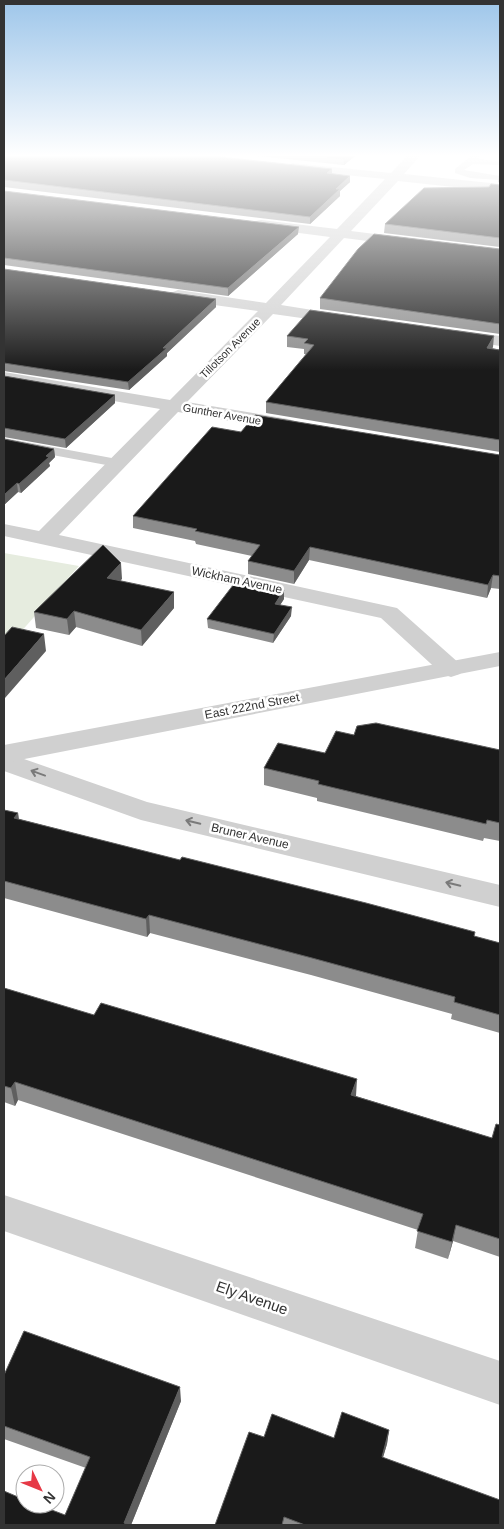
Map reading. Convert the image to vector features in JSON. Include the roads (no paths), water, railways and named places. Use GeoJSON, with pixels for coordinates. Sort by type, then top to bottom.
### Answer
{"type":"FeatureCollection","features":[{"type":"Feature","properties":{"kind":"street"},"geometry":{"type":"LineString","coordinates":[[289,227],[423,244]]}},
{"type":"Feature","properties":{"kind":"street","name":"Tillotson Avenue"},"geometry":{"type":"LineString","coordinates":[[44,538],[270,308],[345,227]]}},
{"type":"Feature","properties":{"kind":"street"},"geometry":{"type":"LineString","coordinates":[[167,293],[363,321]]}},
{"type":"Feature","properties":{"kind":"street"},"geometry":{"type":"LineString","coordinates":[[442,332],[500,341]]}},
{"type":"Feature","properties":{"kind":"street","name":"Gunther Avenue"},"geometry":{"type":"LineString","coordinates":[[4,377],[304,427]]}},
{"type":"Feature","properties":{"kind":"street","name":"Wickham Avenue"},"geometry":{"type":"LineString","coordinates":[[4,530],[389,613],[451,668]]}},
{"type":"Feature","properties":{"kind":"street","name":"East 222nd Street"},"geometry":{"type":"LineString","coordinates":[[4,754],[500,659]]}},
{"type":"Feature","properties":{"kind":"street","name":"Bruner Avenue"},"geometry":{"type":"LineString","coordinates":[[4,760],[141,810],[500,896]]}},
{"type":"Feature","properties":{"kind":"street","name":"Ely Avenue"},"geometry":{"type":"LineString","coordinates":[[4,1213],[500,1382]]}},
{"type":"Feature","properties":{"kind":"lane"},"geometry":{"type":"LineString","coordinates":[[4,442],[118,462]]}}]}
